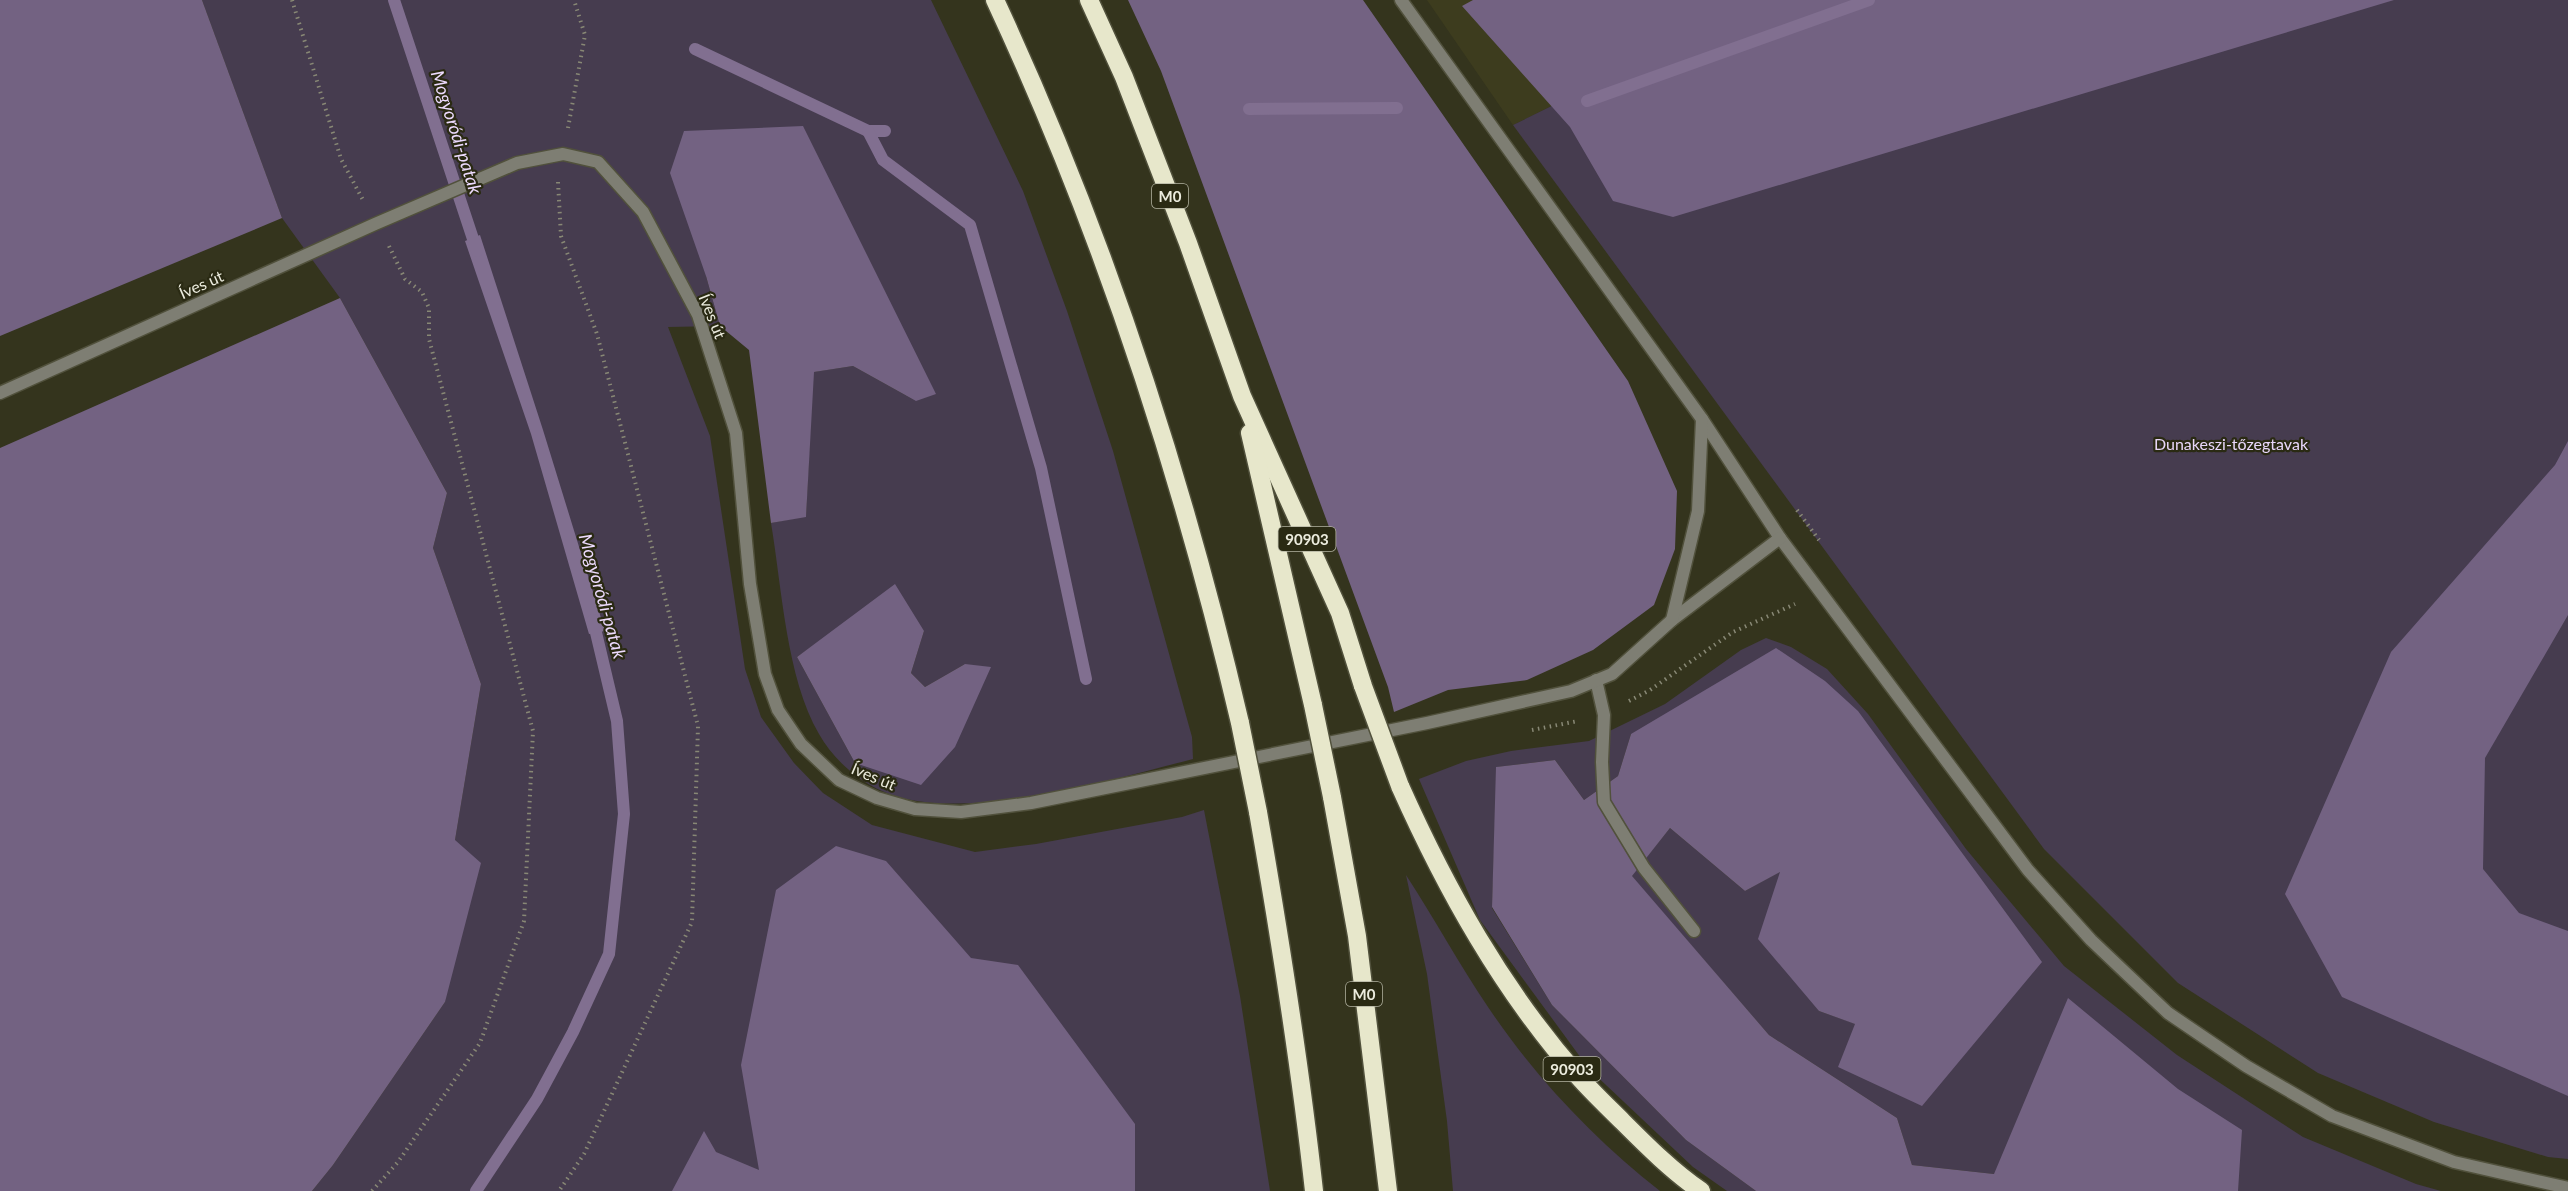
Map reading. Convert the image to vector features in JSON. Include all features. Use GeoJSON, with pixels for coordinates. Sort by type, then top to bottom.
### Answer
{"type":"FeatureCollection","features":[{"type":"Feature","properties":{"kind":"highway"},"geometry":{"type":"LineString","coordinates":[[995,0],[1074,182],[1111,278],[1184,504],[1215,615],[1258,812],[1286,975],[1303,1092],[1314,1191]]}},
{"type":"Feature","properties":{"kind":"highway","name":"M0"},"geometry":{"type":"LineString","coordinates":[[1089,0],[1137,110],[1188,243],[1242,396],[1332,797],[1357,936],[1388,1191]]}},
{"type":"Feature","properties":{"kind":"highway","name":"90903"},"geometry":{"type":"LineString","coordinates":[[1242,396],[1340,613],[1363,686],[1400,786],[1432,857],[1470,925],[1526,1012],[1578,1077],[1634,1133],[1689,1183],[1701,1191]]}},
{"type":"Feature","properties":{"kind":"street"},"geometry":{"type":"LineString","coordinates":[[1401,0],[1701,419],[1780,538],[2028,870],[2091,940],[2168,1013],[2246,1066],[2332,1116],[2454,1162],[2568,1188]]}},
{"type":"Feature","properties":{"kind":"street","name":"Íves út"},"geometry":{"type":"LineString","coordinates":[[0,393],[375,224],[517,163],[563,154],[598,162],[643,212],[698,315],[736,433],[750,584],[765,674],[778,710],[801,744],[839,780],[877,798],[915,809],[961,812],[1031,803],[1438,721],[1571,691],[1612,674],[1672,620],[1780,538]]}},
{"type":"Feature","properties":{"kind":"street"},"geometry":{"type":"LineString","coordinates":[[1672,620],[1698,511],[1701,419]]}},
{"type":"Feature","properties":{"kind":"street"},"geometry":{"type":"LineString","coordinates":[[1596,680],[1604,715],[1602,762],[1604,802],[1644,868],[1694,931]]}},
{"type":"Feature","properties":{"kind":"path"},"geometry":{"type":"LineString","coordinates":[[292,0],[341,159],[405,279],[422,292],[429,308],[429,339],[533,731],[524,921],[480,1043],[398,1162],[372,1191]]}},
{"type":"Feature","properties":{"kind":"path"},"geometry":{"type":"LineString","coordinates":[[559,1191],[584,1154],[692,922],[698,726],[597,334],[561,236],[557,176],[585,35],[574,0]]}},
{"type":"Feature","properties":{"kind":"shaded area"},"geometry":{"type":"Polygon","coordinates":[[[0,0],[202,0],[282,218],[0,336],[0,0]]]}},
{"type":"Feature","properties":{"kind":"shaded area"},"geometry":{"type":"Polygon","coordinates":[[[1128,0],[1363,0],[1628,381],[1677,491],[1675,549],[1654,605],[1593,650],[1527,680],[1448,690],[1394,712],[1388,687],[1161,71],[1128,0]]]}},
{"type":"Feature","properties":{"kind":"shaded area"},"geometry":{"type":"Polygon","coordinates":[[[1427,0],[1835,0],[1615,75],[1513,125],[1427,0]]]}},
{"type":"Feature","properties":{"kind":"shaded area"},"geometry":{"type":"Polygon","coordinates":[[[1473,0],[2394,0],[1673,217],[1613,201],[1570,127],[1462,6],[1473,0]]]}},
{"type":"Feature","properties":{"kind":"shaded area"},"geometry":{"type":"Polygon","coordinates":[[[803,126],[936,394],[916,401],[853,366],[814,372],[806,517],[771,523],[749,350],[720,326],[706,276],[670,173],[684,131],[803,126]]]}},
{"type":"Feature","properties":{"kind":"shaded area"},"geometry":{"type":"Polygon","coordinates":[[[480,235],[605,631],[589,634],[531,434],[465,241],[480,235]]]}},
{"type":"Feature","properties":{"kind":"shaded area"},"geometry":{"type":"Polygon","coordinates":[[[340,298],[447,493],[433,548],[481,684],[455,840],[481,863],[445,1002],[333,1165],[312,1191],[0,1191],[0,448],[340,298]]]}},
{"type":"Feature","properties":{"kind":"shaded area"},"geometry":{"type":"Polygon","coordinates":[[[2568,441],[2568,615],[2485,758],[2483,869],[2519,913],[2568,931],[2568,1096],[2342,997],[2285,894],[2391,652],[2555,465],[2568,441]]]}},
{"type":"Feature","properties":{"kind":"shaded area"},"geometry":{"type":"Polygon","coordinates":[[[895,584],[924,631],[911,673],[925,687],[965,664],[991,667],[955,747],[921,785],[855,763],[797,657],[895,584]]]}},
{"type":"Feature","properties":{"kind":"shaded area"},"geometry":{"type":"Polygon","coordinates":[[[1776,648],[1825,681],[1858,711],[2042,962],[1922,1106],[1838,1067],[1855,1024],[1819,1011],[1758,939],[1780,872],[1745,891],[1670,828],[1632,876],[1769,1035],[1897,1118],[1912,1165],[1994,1174],[2068,998],[2178,1089],[2242,1130],[2238,1191],[1756,1191],[1686,1140],[1552,1005],[1492,907],[1496,767],[1555,760],[1584,800],[1618,776],[1631,734],[1776,648]]]}},
{"type":"Feature","properties":{"kind":"shaded area"},"geometry":{"type":"Polygon","coordinates":[[[836,846],[886,861],[971,958],[1018,965],[1135,1124],[1135,1191],[672,1191],[704,1131],[716,1152],[759,1170],[741,1065],[776,890],[836,846]]]}},
{"type":"Feature","properties":{"kind":"green space"},"geometry":{"type":"Polygon","coordinates":[[[202,0],[931,0],[1023,191],[1067,311],[1113,451],[1192,737],[1193,759],[1036,796],[993,802],[952,804],[914,800],[882,791],[855,775],[838,760],[819,734],[799,686],[787,631],[771,523],[806,516],[813,372],[853,366],[916,401],[706,276],[720,326],[668,327],[710,436],[745,669],[761,717],[794,763],[823,793],[872,825],[975,852],[1036,844],[1182,817],[1204,810],[1240,996],[1270,1191],[312,1191],[333,1165],[445,1002],[455,840],[481,684],[433,548],[447,493],[340,298],[282,218],[202,0]],[[841,626],[797,657],[855,763],[965,664],[925,687],[911,673],[924,631],[841,626]]]}},
{"type":"Feature","properties":{"kind":"green space","name":"Dunakeszi-tőzegtavak"},"geometry":{"type":"Polygon","coordinates":[[[1835,0],[2568,0],[2568,1159],[2548,1157],[2434,1122],[2318,1073],[2178,983],[2044,849],[1513,125],[1615,75],[1835,0]]]}},
{"type":"Feature","properties":{"kind":"green space"},"geometry":{"type":"Polygon","coordinates":[[[1766,638],[1791,647],[1827,669],[1868,714],[1966,849],[2064,966],[2177,1055],[2303,1137],[2416,1184],[2441,1191],[2035,1191],[1994,1174],[1912,1165],[1897,1118],[1769,1035],[1631,876],[1670,828],[1745,891],[1781,871],[1819,1011],[1856,1024],[2041,962],[1969,864],[1631,734],[1618,776],[1584,800],[1555,760],[1497,767],[1492,908],[1552,1005],[1686,1140],[1756,1191],[1727,1191],[1693,1167],[1589,1069],[1480,920],[1419,779],[1466,761],[1511,751],[1589,741],[1665,704],[1741,650],[1766,638]]]}},
{"type":"Feature","properties":{"kind":"green space"},"geometry":{"type":"Polygon","coordinates":[[[1406,875],[1477,991],[1506,1033],[1546,1083],[1612,1151],[1660,1191],[1453,1191],[1447,1121],[1427,974],[1406,875]]]}},
{"type":"Feature","properties":{"kind":"waterway","name":"Mogyoródi-patak"},"geometry":{"type":"LineString","coordinates":[[394,0],[477,251]]}},
{"type":"Feature","properties":{"kind":"waterway"},"geometry":{"type":"LineString","coordinates":[[1587,101],[1869,0]]}},
{"type":"Feature","properties":{"kind":"waterway"},"geometry":{"type":"LineString","coordinates":[[695,49],[868,131],[885,131]]}},
{"type":"Feature","properties":{"kind":"waterway"},"geometry":{"type":"LineString","coordinates":[[1249,109],[1397,108]]}},
{"type":"Feature","properties":{"kind":"waterway"},"geometry":{"type":"LineString","coordinates":[[868,131],[883,160],[970,225],[1041,468],[1086,679]]}},
{"type":"Feature","properties":{"kind":"waterway","name":"Mogyoródi-patak"},"geometry":{"type":"LineString","coordinates":[[476,1191],[537,1099],[573,1032],[609,954],[624,814],[617,721],[593,620]]}}]}
